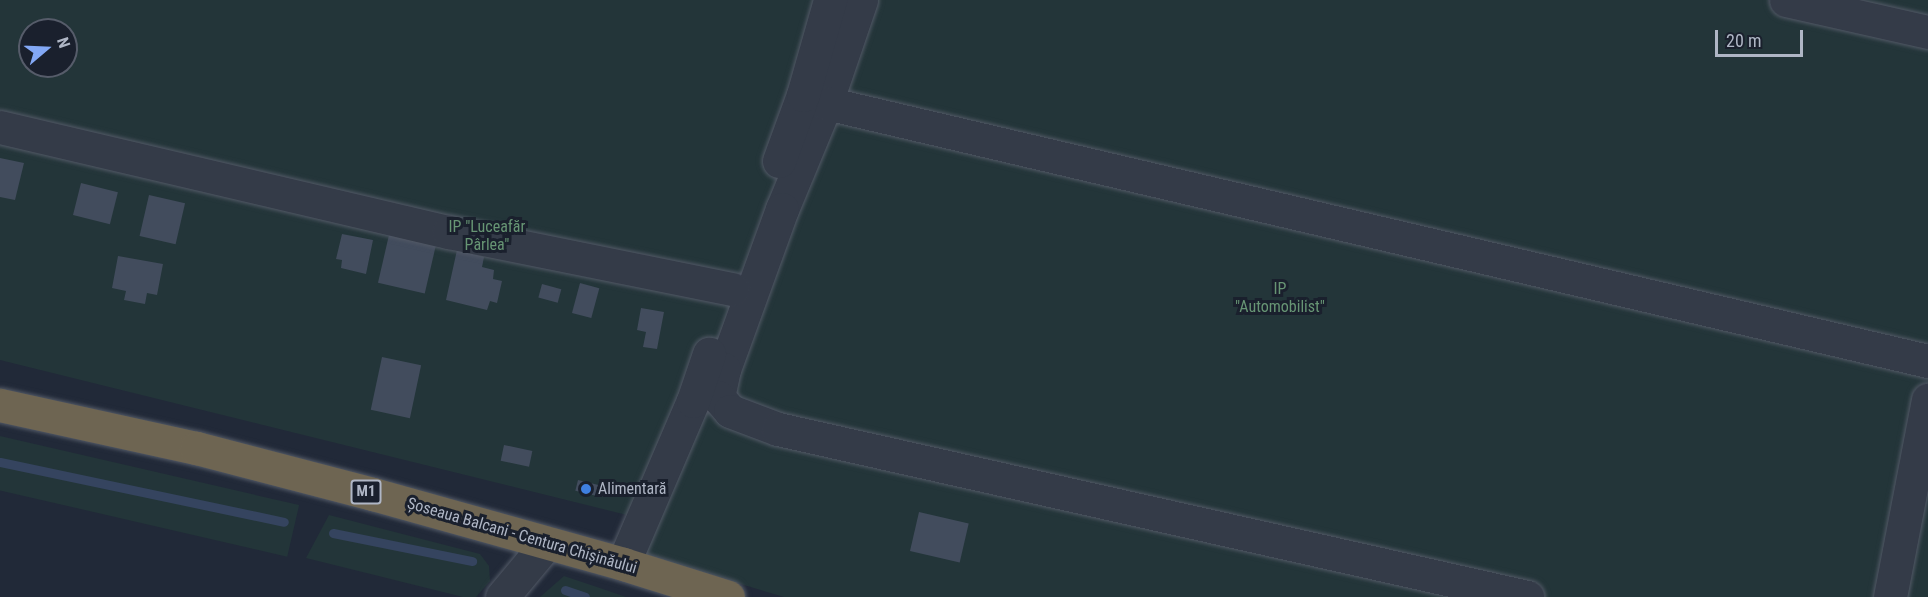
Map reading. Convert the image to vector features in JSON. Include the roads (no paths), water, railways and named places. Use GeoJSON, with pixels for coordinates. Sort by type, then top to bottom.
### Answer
{"type":"FeatureCollection","features":[{"type":"Feature","properties":{"kind":"highway","name":"Șoseaua Balcani - Centura Chișinăului"},"geometry":{"type":"LineString","coordinates":[[0,405],[196,448],[623,564],[728,597]]}},
{"type":"Feature","properties":{"kind":"street"},"geometry":{"type":"LineString","coordinates":[[623,564],[693,401],[803,95],[830,0]]}},
{"type":"Feature","properties":{"kind":"street"},"geometry":{"type":"LineString","coordinates":[[861,0],[826,103],[724,369],[718,397],[730,411],[778,429],[1527,597]]}},
{"type":"Feature","properties":{"kind":"street"},"geometry":{"type":"LineString","coordinates":[[1786,0],[1928,32]]}},
{"type":"Feature","properties":{"kind":"street"},"geometry":{"type":"LineString","coordinates":[[826,103],[1928,361]]}},
{"type":"Feature","properties":{"kind":"street"},"geometry":{"type":"LineString","coordinates":[[0,127],[448,232],[732,290]]}},
{"type":"Feature","properties":{"kind":"street"},"geometry":{"type":"LineString","coordinates":[[1890,597],[1928,400]]}},
{"type":"Feature","properties":{"kind":"street"},"geometry":{"type":"LineString","coordinates":[[502,597],[547,543]]}},
{"type":"Feature","properties":{"kind":"waterway"},"geometry":{"type":"LineString","coordinates":[[0,462],[284,522]]}},
{"type":"Feature","properties":{"kind":"waterway"},"geometry":{"type":"LineString","coordinates":[[333,533],[472,561]]}},
{"type":"Feature","properties":{"kind":"waterway"},"geometry":{"type":"LineString","coordinates":[[565,590],[585,597]]}},
{"type":"Feature","properties":{"kind":"place","name":"Alimentară"},"geometry":{"type":"Point","coordinates":[586,489]}},
{"type":"Feature","properties":{"kind":"park label","name":"IP \"Luceafăr Pârlea\""},"geometry":{"type":"Point","coordinates":[487,236]}},
{"type":"Feature","properties":{"kind":"park label","name":"IP \"Automobilist\""},"geometry":{"type":"Point","coordinates":[1280,298]}}]}
